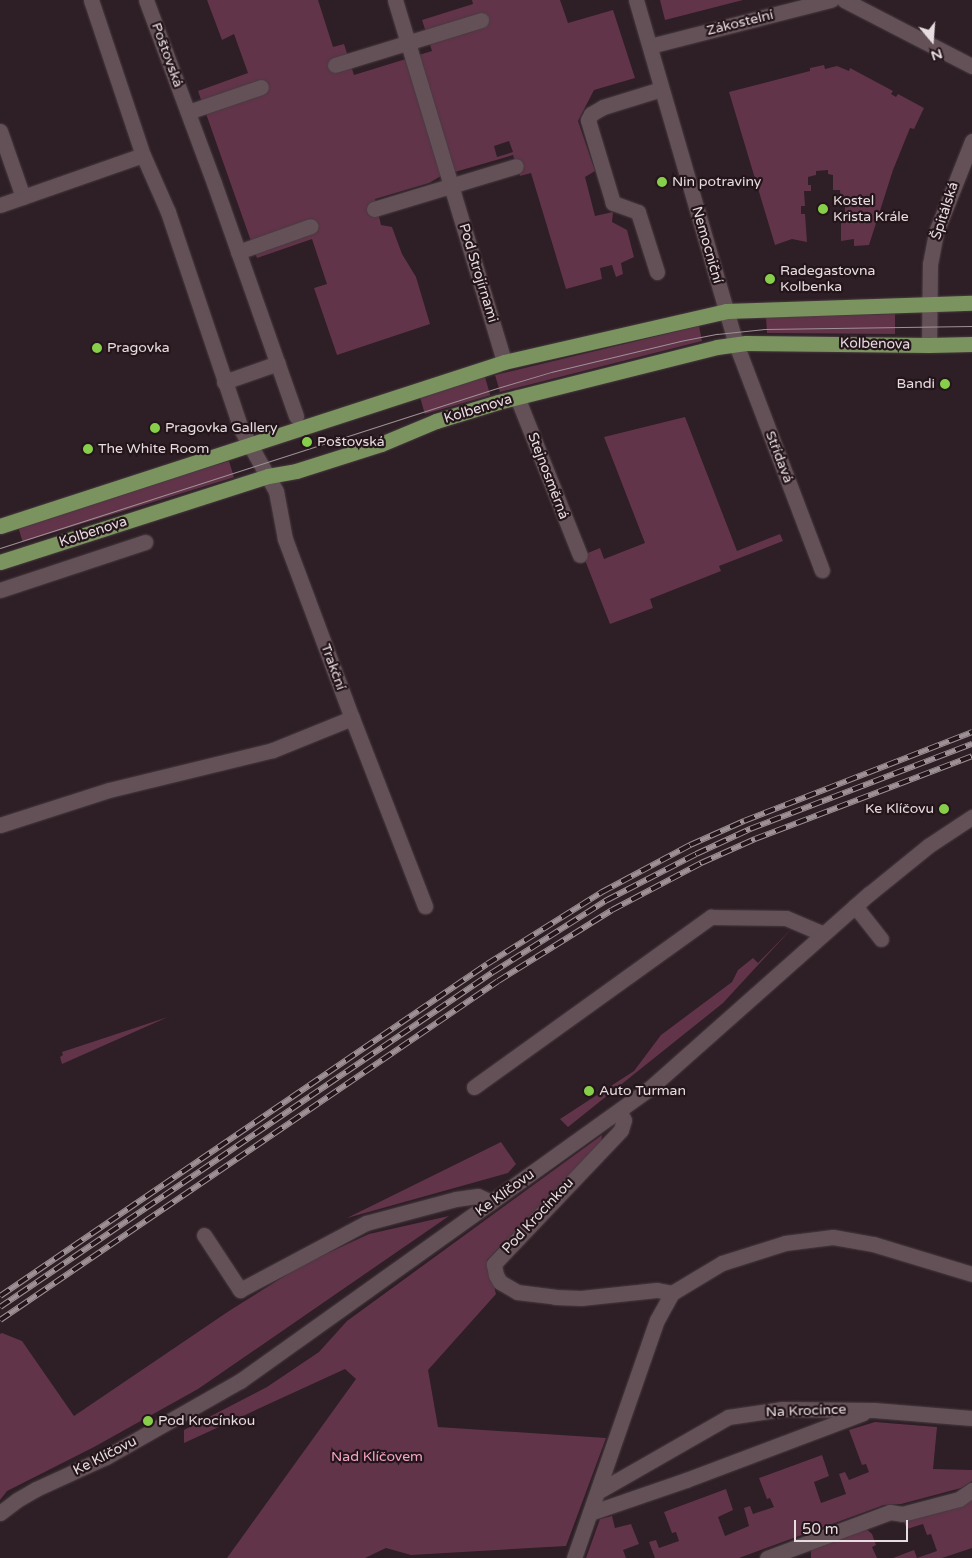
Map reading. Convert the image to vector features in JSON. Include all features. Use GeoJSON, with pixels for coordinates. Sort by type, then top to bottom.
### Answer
{"type":"FeatureCollection","features":[{"type":"Feature","properties":{"kind":"main road"},"geometry":{"type":"LineString","coordinates":[[0,526],[504,362],[726,311],[972,303]]}},
{"type":"Feature","properties":{"kind":"main road","name":"Kolbenova"},"geometry":{"type":"LineString","coordinates":[[0,562],[268,476],[296,471],[381,444],[436,421],[517,397],[674,356],[736,344],[972,344]]}},
{"type":"Feature","properties":{"kind":"street","name":"Trakční"},"geometry":{"type":"LineString","coordinates":[[91,0],[143,155],[168,212],[241,429],[276,491],[285,539],[352,718],[426,906]]}},
{"type":"Feature","properties":{"kind":"street","name":"Poštovská"},"geometry":{"type":"LineString","coordinates":[[146,0],[188,112],[296,416]]}},
{"type":"Feature","properties":{"kind":"street","name":"Pod Strojírnami"},"geometry":{"type":"LineString","coordinates":[[395,0],[504,362]]}},
{"type":"Feature","properties":{"kind":"street","name":"Nemocniční"},"geometry":{"type":"LineString","coordinates":[[636,0],[736,344]]}},
{"type":"Feature","properties":{"kind":"street","name":"Zákostelní"},"geometry":{"type":"LineString","coordinates":[[650,46],[831,0]]}},
{"type":"Feature","properties":{"kind":"street"},"geometry":{"type":"LineString","coordinates":[[844,0],[972,66]]}},
{"type":"Feature","properties":{"kind":"street"},"geometry":{"type":"LineString","coordinates":[[335,65],[481,20]]}},
{"type":"Feature","properties":{"kind":"street"},"geometry":{"type":"LineString","coordinates":[[188,112],[261,87]]}},
{"type":"Feature","properties":{"kind":"street"},"geometry":{"type":"LineString","coordinates":[[657,272],[638,212],[613,203],[588,120],[591,114],[603,107],[661,89]]}},
{"type":"Feature","properties":{"kind":"street"},"geometry":{"type":"LineString","coordinates":[[0,130],[23,197]]}},
{"type":"Feature","properties":{"kind":"street","name":"Špitálská"},"geometry":{"type":"LineString","coordinates":[[929,345],[930,264],[936,232],[972,141]]}},
{"type":"Feature","properties":{"kind":"street"},"geometry":{"type":"LineString","coordinates":[[0,205],[143,155]]}},
{"type":"Feature","properties":{"kind":"street"},"geometry":{"type":"LineString","coordinates":[[374,209],[516,166]]}},
{"type":"Feature","properties":{"kind":"street"},"geometry":{"type":"LineString","coordinates":[[238,252],[311,226]]}},
{"type":"Feature","properties":{"kind":"street","name":"Střídavá"},"geometry":{"type":"LineString","coordinates":[[736,344],[822,570]]}},
{"type":"Feature","properties":{"kind":"street"},"geometry":{"type":"LineString","coordinates":[[224,382],[278,363]]}},
{"type":"Feature","properties":{"kind":"street","name":"Stejnosměrná"},"geometry":{"type":"LineString","coordinates":[[517,397],[580,555]]}},
{"type":"Feature","properties":{"kind":"street"},"geometry":{"type":"LineString","coordinates":[[0,590],[145,542]]}},
{"type":"Feature","properties":{"kind":"street"},"geometry":{"type":"LineString","coordinates":[[0,824],[109,790],[273,750],[352,718]]}},
{"type":"Feature","properties":{"kind":"street","name":"Ke Klíčovu"},"geometry":{"type":"LineString","coordinates":[[0,1513],[36,1488],[106,1457],[240,1382],[619,1111],[676,1067],[854,906],[928,846],[972,817]]}},
{"type":"Feature","properties":{"kind":"street"},"geometry":{"type":"LineString","coordinates":[[854,906],[881,939]]}},
{"type":"Feature","properties":{"kind":"street"},"geometry":{"type":"LineString","coordinates":[[474,1087],[711,917],[786,918],[822,933]]}},
{"type":"Feature","properties":{"kind":"street","name":"Pod Krocínkou"},"geometry":{"type":"LineString","coordinates":[[619,1111],[624,1120],[621,1130],[494,1264],[496,1275],[500,1282],[517,1292],[555,1297],[581,1298],[657,1290],[672,1293]]}},
{"type":"Feature","properties":{"kind":"street"},"geometry":{"type":"LineString","coordinates":[[204,1235],[240,1290],[366,1223],[456,1199],[478,1196],[491,1202]]}},
{"type":"Feature","properties":{"kind":"street"},"geometry":{"type":"LineString","coordinates":[[574,1558],[599,1491],[657,1320],[672,1293],[722,1263],[785,1243],[833,1238],[873,1244],[972,1274]]}},
{"type":"Feature","properties":{"kind":"street","name":"Na Krocínce"},"geometry":{"type":"LineString","coordinates":[[599,1491],[728,1417],[782,1409],[874,1410],[972,1418]]}},
{"type":"Feature","properties":{"kind":"street"},"geometry":{"type":"LineString","coordinates":[[590,1512],[686,1480],[874,1410]]}},
{"type":"Feature","properties":{"kind":"street"},"geometry":{"type":"LineString","coordinates":[[767,1558],[890,1512],[902,1514],[959,1499],[972,1490]]}},
{"type":"Feature","properties":{"kind":"green space"},"geometry":{"type":"Polygon","coordinates":[[[207,0],[318,0],[333,47],[344,44],[354,75],[432,51],[422,20],[473,4],[472,0],[560,0],[568,23],[613,10],[635,78],[594,90],[578,121],[595,171],[585,177],[595,216],[613,212],[612,222],[627,230],[634,257],[621,263],[623,274],[616,277],[612,265],[600,268],[602,279],[566,289],[531,173],[520,176],[513,155],[441,176],[429,183],[375,199],[381,225],[392,227],[402,254],[416,277],[430,324],[337,355],[314,288],[327,284],[312,239],[257,258],[198,91],[248,73],[234,34],[222,40],[207,0]],[[509,141],[494,146],[497,157],[513,152],[509,141]]]}},
{"type":"Feature","properties":{"kind":"green space"},"geometry":{"type":"Polygon","coordinates":[[[660,0],[743,0],[665,20],[660,0]]]}},
{"type":"Feature","properties":{"kind":"green space"},"geometry":{"type":"Polygon","coordinates":[[[824,65],[825,69],[837,66],[849,71],[850,68],[893,91],[891,94],[896,97],[898,94],[924,108],[914,129],[910,128],[893,170],[869,245],[854,246],[854,239],[841,241],[841,213],[845,212],[845,205],[841,204],[840,190],[833,190],[833,175],[828,174],[828,170],[816,171],[816,175],[808,177],[808,185],[811,185],[811,191],[804,191],[805,206],[801,206],[801,214],[805,214],[807,242],[792,239],[775,245],[729,92],[810,71],[810,68],[824,65]]]}},
{"type":"Feature","properties":{"kind":"green space"},"geometry":{"type":"Polygon","coordinates":[[[895,314],[895,334],[767,333],[766,317],[895,314]]]}},
{"type":"Feature","properties":{"kind":"green space"},"geometry":{"type":"Polygon","coordinates":[[[699,326],[702,341],[500,392],[495,375],[699,326]]]}},
{"type":"Feature","properties":{"kind":"green space"},"geometry":{"type":"Polygon","coordinates":[[[485,377],[490,395],[425,414],[420,396],[485,377]]]}},
{"type":"Feature","properties":{"kind":"green space"},"geometry":{"type":"Polygon","coordinates":[[[685,417],[737,551],[780,534],[783,541],[719,566],[721,571],[650,599],[653,608],[610,624],[583,555],[600,548],[604,559],[645,543],[604,437],[685,417]]]}},
{"type":"Feature","properties":{"kind":"green space"},"geometry":{"type":"Polygon","coordinates":[[[229,461],[234,477],[23,542],[18,526],[229,461]]]}},
{"type":"Feature","properties":{"kind":"green space"},"geometry":{"type":"Polygon","coordinates":[[[795,925],[723,1003],[568,1127],[560,1119],[634,1071],[661,1035],[732,982],[738,970],[753,958],[758,963],[795,925]]]}},
{"type":"Feature","properties":{"kind":"green space"},"geometry":{"type":"Polygon","coordinates":[[[168,1017],[62,1064],[60,1057],[63,1055],[62,1052],[168,1017]]]}},
{"type":"Feature","properties":{"kind":"green space","name":"Nad Klíčovem"},"geometry":{"type":"Polygon","coordinates":[[[602,1135],[601,1144],[487,1260],[496,1294],[428,1370],[438,1427],[606,1438],[566,1546],[411,1555],[386,1548],[365,1558],[227,1558],[356,1379],[345,1369],[184,1443],[184,1430],[267,1387],[319,1352],[347,1321],[602,1135]]]}},
{"type":"Feature","properties":{"kind":"green space"},"geometry":{"type":"Polygon","coordinates":[[[501,1142],[516,1164],[508,1173],[347,1218],[501,1142]]]}},
{"type":"Feature","properties":{"kind":"green space"},"geometry":{"type":"Polygon","coordinates":[[[449,1216],[198,1389],[94,1447],[7,1491],[0,1500],[0,1334],[2,1333],[22,1341],[74,1416],[229,1311],[302,1265],[369,1234],[449,1216]]]}},
{"type":"Feature","properties":{"kind":"green space"},"geometry":{"type":"Polygon","coordinates":[[[875,1422],[937,1427],[933,1469],[972,1470],[972,1481],[961,1488],[901,1504],[884,1505],[739,1558],[655,1558],[649,1542],[656,1540],[659,1548],[679,1541],[676,1532],[672,1533],[664,1512],[726,1489],[733,1510],[718,1517],[725,1536],[749,1526],[744,1508],[750,1506],[753,1514],[774,1507],[770,1498],[767,1499],[759,1478],[822,1455],[829,1476],[814,1482],[821,1503],[846,1494],[839,1474],[845,1472],[849,1480],[869,1472],[866,1464],[862,1465],[849,1430],[875,1422]]]}},
{"type":"Feature","properties":{"kind":"green space"},"geometry":{"type":"Polygon","coordinates":[[[972,1495],[972,1548],[942,1558],[917,1558],[937,1551],[931,1534],[927,1535],[923,1524],[907,1529],[904,1522],[972,1495]]]}},
{"type":"Feature","properties":{"kind":"green space"},"geometry":{"type":"Polygon","coordinates":[[[612,1516],[615,1528],[631,1524],[639,1544],[623,1550],[626,1558],[586,1558],[600,1519],[612,1516]]]}},
{"type":"Feature","properties":{"kind":"green space"},"geometry":{"type":"Polygon","coordinates":[[[865,1528],[872,1534],[876,1545],[872,1547],[877,1558],[811,1558],[811,1551],[814,1545],[865,1528]]]}},
{"type":"Feature","properties":{"kind":"green space"},"geometry":{"type":"Polygon","coordinates":[[[914,1550],[917,1558],[893,1558],[914,1550]]]}},
{"type":"Feature","properties":{"kind":"tram line"},"geometry":{"type":"LineString","coordinates":[[0,548],[494,389],[551,372],[680,341],[717,334],[765,329],[972,326]]}},
{"type":"Feature","properties":{"kind":"railway"},"geometry":{"type":"LineString","coordinates":[[0,1296],[487,964],[602,892],[690,845],[744,821],[972,732]]}},
{"type":"Feature","properties":{"kind":"railway"},"geometry":{"type":"LineString","coordinates":[[0,1307],[493,972],[607,900],[696,854],[750,829],[972,744]]}},
{"type":"Feature","properties":{"kind":"railway"},"geometry":{"type":"LineString","coordinates":[[0,1320],[498,981],[612,910],[701,863],[755,839],[972,756]]}},
{"type":"Feature","properties":{"kind":"place","name":"Nin potraviny"},"geometry":{"type":"Point","coordinates":[662,182]}},
{"type":"Feature","properties":{"kind":"place","name":"Kostel Krista Krále"},"geometry":{"type":"Point","coordinates":[823,209]}},
{"type":"Feature","properties":{"kind":"place","name":"Radegastovna Kolbenka"},"geometry":{"type":"Point","coordinates":[770,279]}},
{"type":"Feature","properties":{"kind":"place","name":"Pragovka"},"geometry":{"type":"Point","coordinates":[97,348]}},
{"type":"Feature","properties":{"kind":"place","name":"Bandi"},"geometry":{"type":"Point","coordinates":[945,384]}},
{"type":"Feature","properties":{"kind":"place","name":"Pragovka Gallery"},"geometry":{"type":"Point","coordinates":[155,428]}},
{"type":"Feature","properties":{"kind":"place","name":"Poštovská"},"geometry":{"type":"Point","coordinates":[307,442]}},
{"type":"Feature","properties":{"kind":"place","name":"The White Room"},"geometry":{"type":"Point","coordinates":[88,449]}},
{"type":"Feature","properties":{"kind":"place","name":"Ke Klíčovu"},"geometry":{"type":"Point","coordinates":[944,809]}},
{"type":"Feature","properties":{"kind":"place","name":"Auto Turman"},"geometry":{"type":"Point","coordinates":[589,1091]}},
{"type":"Feature","properties":{"kind":"place","name":"Pod Krocínkou"},"geometry":{"type":"Point","coordinates":[148,1421]}}]}
